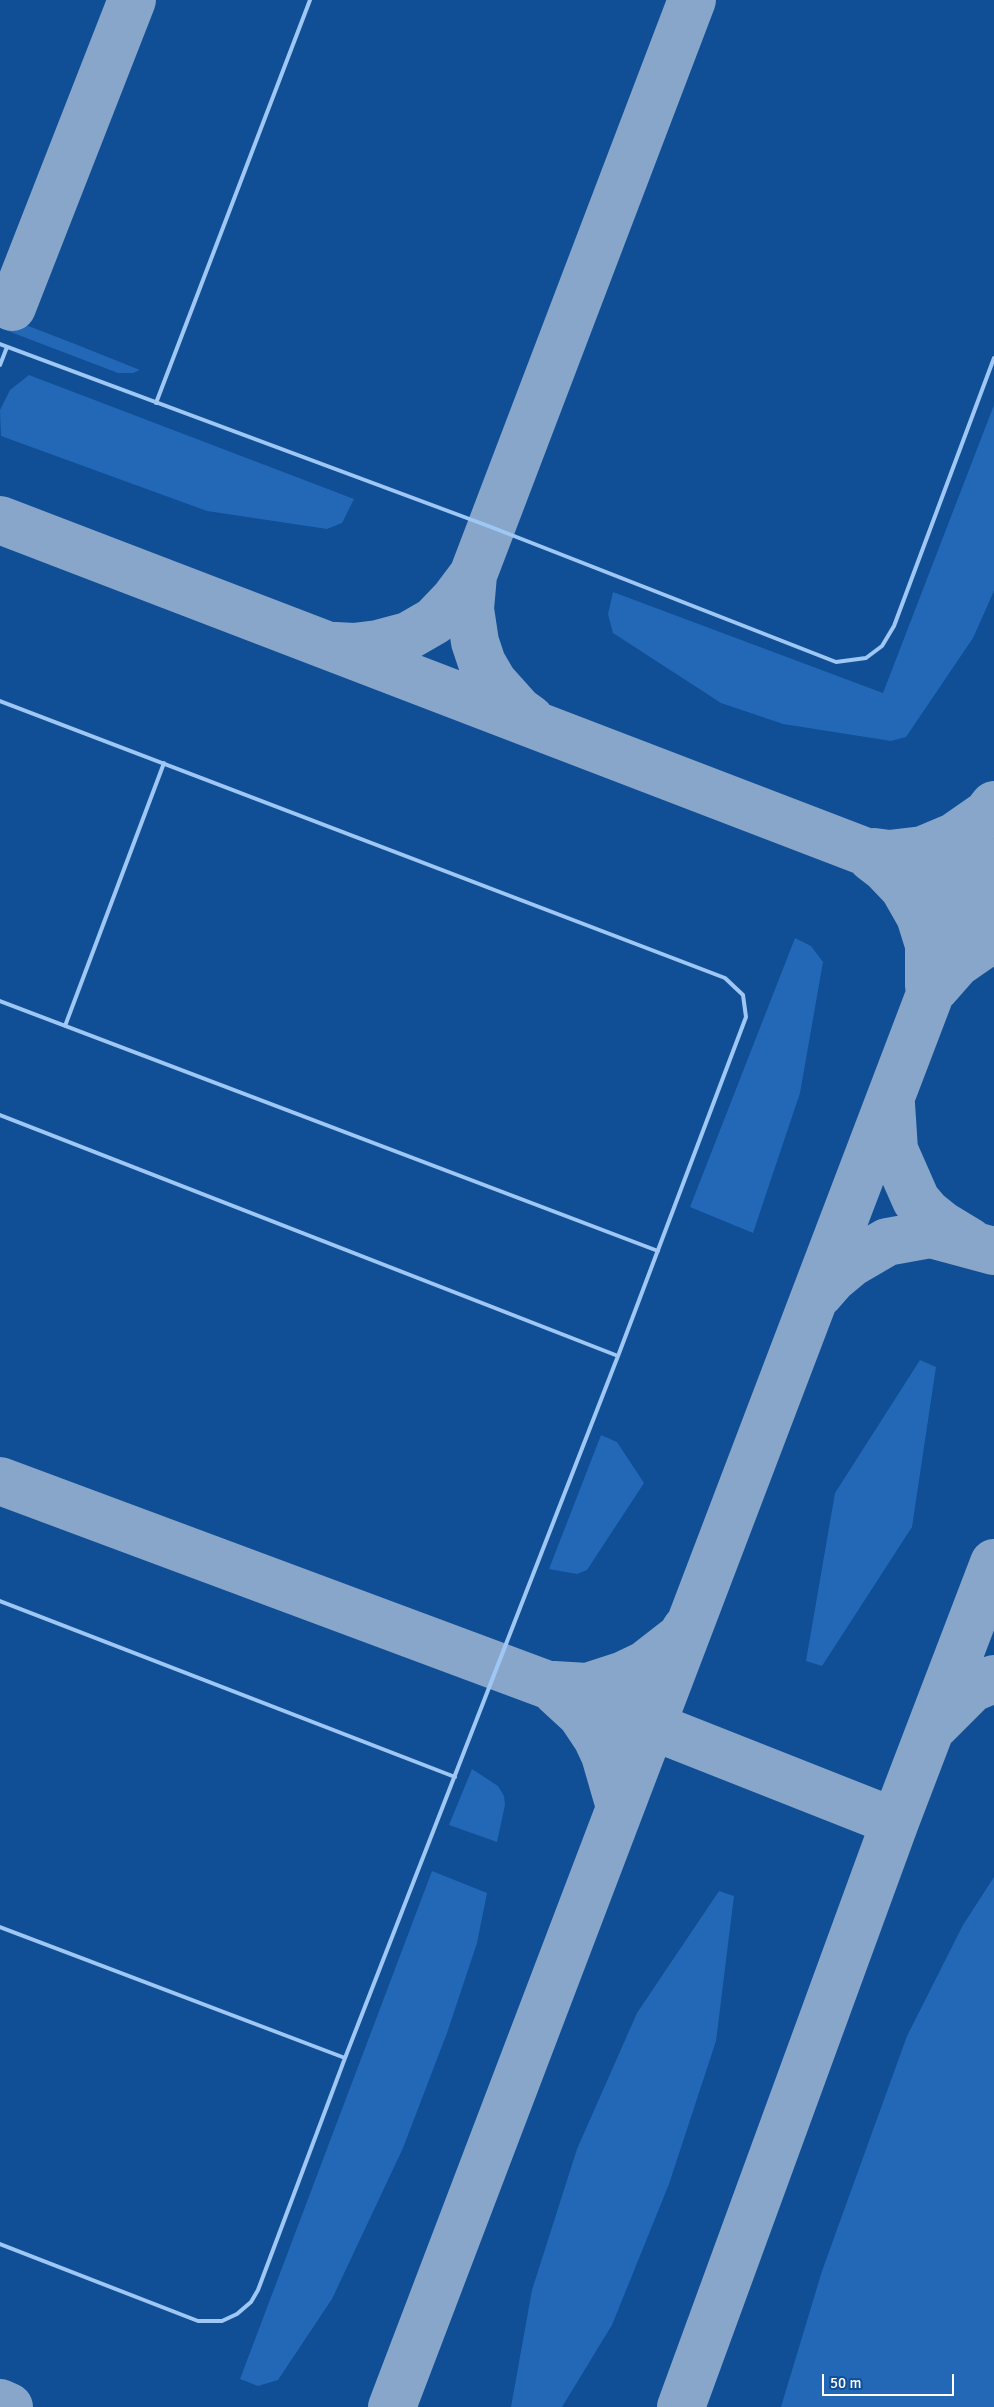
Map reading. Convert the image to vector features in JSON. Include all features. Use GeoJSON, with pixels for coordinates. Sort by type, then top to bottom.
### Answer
{"type":"FeatureCollection","features":[{"type":"Feature","properties":{"kind":"lane"},"geometry":{"type":"LineString","coordinates":[[156,403],[310,0]]}},
{"type":"Feature","properties":{"kind":"lane"},"geometry":{"type":"LineString","coordinates":[[0,344],[491,527],[836,662],[850,662],[866,658],[882,646],[894,626],[994,358]]}},
{"type":"Feature","properties":{"kind":"lane"},"geometry":{"type":"LineString","coordinates":[[0,365],[7,347]]}},
{"type":"Feature","properties":{"kind":"lane"},"geometry":{"type":"LineString","coordinates":[[0,701],[725,978],[743,995],[746,1017],[618,1356],[345,2058],[258,2290],[251,2302],[237,2314],[222,2321],[198,2321],[0,2244]]}},
{"type":"Feature","properties":{"kind":"lane"},"geometry":{"type":"LineString","coordinates":[[65,1026],[164,763]]}},
{"type":"Feature","properties":{"kind":"lane"},"geometry":{"type":"LineString","coordinates":[[0,1001],[658,1251]]}},
{"type":"Feature","properties":{"kind":"lane"},"geometry":{"type":"LineString","coordinates":[[0,1115],[618,1356]]}},
{"type":"Feature","properties":{"kind":"lane"},"geometry":{"type":"LineString","coordinates":[[0,1601],[455,1777]]}},
{"type":"Feature","properties":{"kind":"lane"},"geometry":{"type":"LineString","coordinates":[[0,1927],[345,2058]]}},
{"type":"Feature","properties":{"kind":"shaded area"},"geometry":{"type":"Polygon","coordinates":[[[0,315],[140,370],[133,373],[118,373],[0,328],[0,315]]]}},
{"type":"Feature","properties":{"kind":"shaded area"},"geometry":{"type":"Polygon","coordinates":[[[29,375],[354,499],[342,523],[327,529],[207,511],[1,436],[0,410],[10,390],[29,375]]]}},
{"type":"Feature","properties":{"kind":"shaded area"},"geometry":{"type":"Polygon","coordinates":[[[994,405],[994,591],[973,638],[906,737],[891,741],[783,724],[721,703],[613,633],[608,614],[613,592],[883,693],[994,405]]]}},
{"type":"Feature","properties":{"kind":"shaded area"},"geometry":{"type":"Polygon","coordinates":[[[795,938],[811,946],[823,962],[800,1093],[753,1233],[690,1207],[795,938]]]}},
{"type":"Feature","properties":{"kind":"shaded area"},"geometry":{"type":"Polygon","coordinates":[[[920,1360],[936,1367],[912,1527],[822,1666],[806,1661],[835,1493],[920,1360]]]}},
{"type":"Feature","properties":{"kind":"shaded area"},"geometry":{"type":"Polygon","coordinates":[[[601,1435],[617,1442],[644,1483],[587,1570],[577,1574],[549,1569],[601,1435]]]}},
{"type":"Feature","properties":{"kind":"shaded area"},"geometry":{"type":"Polygon","coordinates":[[[472,1769],[498,1786],[504,1796],[505,1805],[497,1842],[449,1825],[472,1769]]]}},
{"type":"Feature","properties":{"kind":"shaded area"},"geometry":{"type":"Polygon","coordinates":[[[432,1871],[487,1893],[477,1943],[447,2033],[403,2148],[332,2299],[278,2380],[258,2386],[240,2379],[432,1871]]]}},
{"type":"Feature","properties":{"kind":"shaded area"},"geometry":{"type":"Polygon","coordinates":[[[994,1877],[994,2407],[781,2407],[822,2271],[907,2036],[963,1925],[994,1877]]]}},
{"type":"Feature","properties":{"kind":"shaded area"},"geometry":{"type":"Polygon","coordinates":[[[719,1891],[734,1896],[716,2041],[669,2184],[612,2325],[562,2407],[511,2407],[532,2290],[577,2149],[637,2013],[719,1891]]]}},
{"type":"Feature","properties":{"kind":"taxiway"},"geometry":{"type":"LineString","coordinates":[[12,307],[132,0]]}},
{"type":"Feature","properties":{"kind":"taxiway"},"geometry":{"type":"LineString","coordinates":[[335,646],[354,647],[378,644],[408,636],[434,621],[455,599],[473,575],[692,0]]}},
{"type":"Feature","properties":{"kind":"taxiway"},"geometry":{"type":"LineString","coordinates":[[0,520],[994,901]]}},
{"type":"Feature","properties":{"kind":"taxiway"},"geometry":{"type":"LineString","coordinates":[[473,575],[470,609],[475,642],[482,663],[493,682],[519,711],[530,719]]}},
{"type":"Feature","properties":{"kind":"taxiway"},"geometry":{"type":"LineString","coordinates":[[874,852],[889,854],[923,850],[954,837],[987,814],[994,805]]}},
{"type":"Feature","properties":{"kind":"taxiway"},"geometry":{"type":"LineString","coordinates":[[392,2407],[994,826]]}},
{"type":"Feature","properties":{"kind":"taxiway"},"geometry":{"type":"LineString","coordinates":[[872,858],[885,868],[904,888],[920,916],[929,945],[929,986]]}},
{"type":"Feature","properties":{"kind":"taxiway"},"geometry":{"type":"LineString","coordinates":[[935,988],[957,963],[994,940]]}},
{"type":"Feature","properties":{"kind":"taxiway"},"geometry":{"type":"LineString","coordinates":[[891,1104],[894,1150],[916,1200],[927,1213],[942,1225],[970,1242]]}},
{"type":"Feature","properties":{"kind":"taxiway"},"geometry":{"type":"LineString","coordinates":[[819,1294],[833,1278],[851,1263],[887,1242],[931,1234],[994,1251]]}},
{"type":"Feature","properties":{"kind":"taxiway"},"geometry":{"type":"LineString","coordinates":[[0,1481],[548,1685],[895,1822]]}},
{"type":"Feature","properties":{"kind":"taxiway"},"geometry":{"type":"LineString","coordinates":[[681,2407],[895,1822],[994,1563]]}},
{"type":"Feature","properties":{"kind":"taxiway"},"geometry":{"type":"LineString","coordinates":[[554,1685],[587,1687],[624,1675],[645,1665],[681,1637],[686,1629]]}},
{"type":"Feature","properties":{"kind":"taxiway"},"geometry":{"type":"LineString","coordinates":[[935,1725],[972,1688],[994,1679]]}},
{"type":"Feature","properties":{"kind":"taxiway"},"geometry":{"type":"LineString","coordinates":[[556,1691],[581,1714],[597,1738],[605,1755],[620,1807]]}},
{"type":"Feature","properties":{"kind":"taxiway"},"geometry":{"type":"LineString","coordinates":[[0,2403],[9,2407]]}}]}
